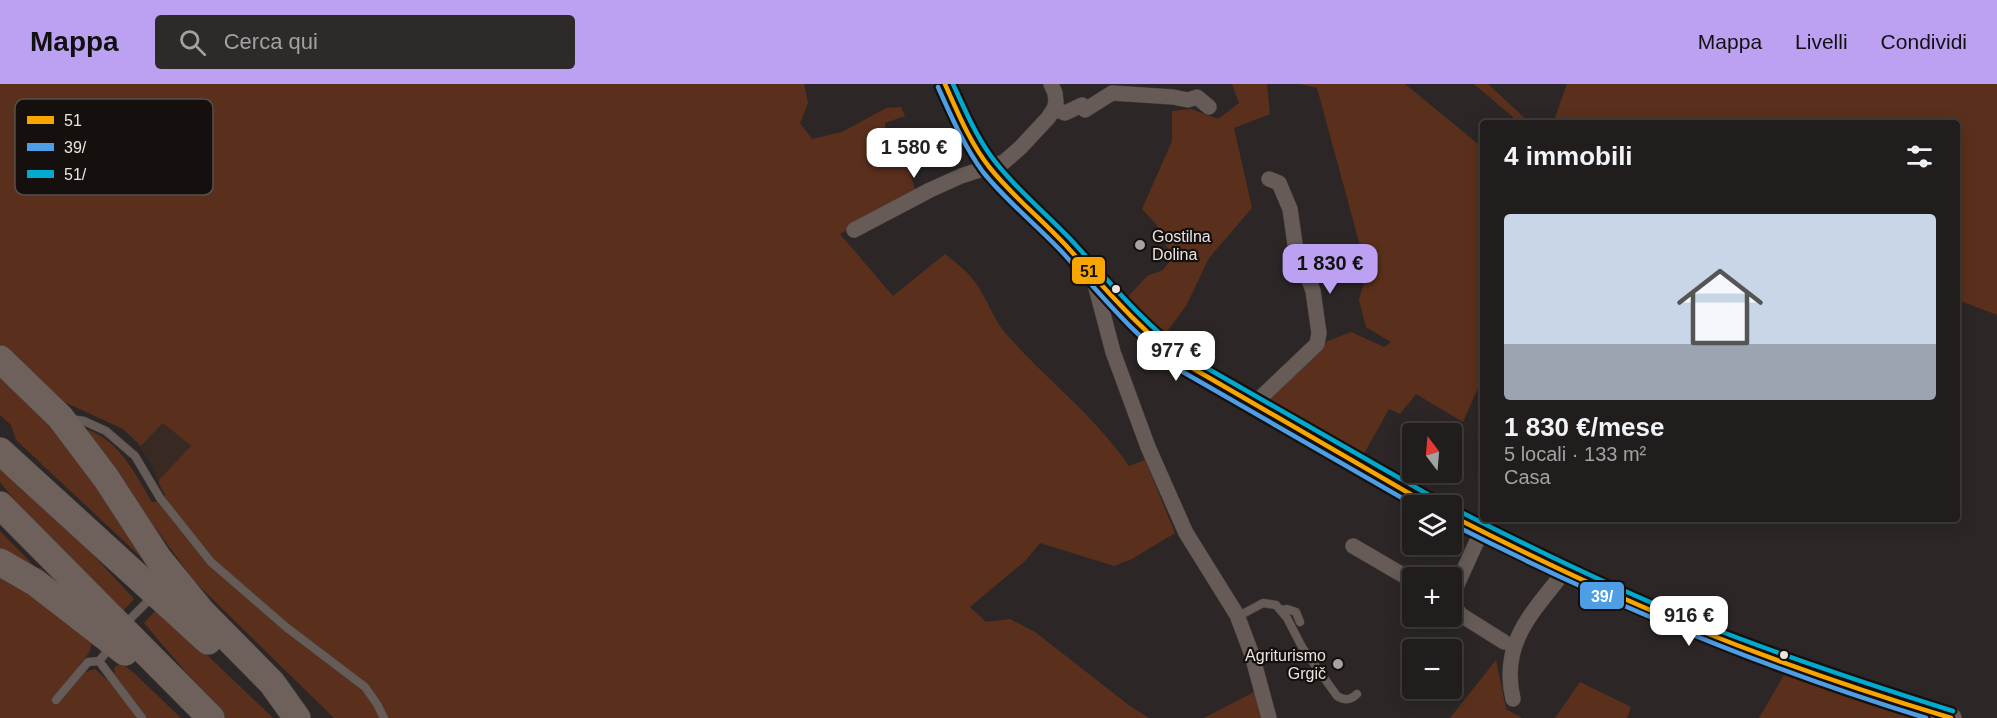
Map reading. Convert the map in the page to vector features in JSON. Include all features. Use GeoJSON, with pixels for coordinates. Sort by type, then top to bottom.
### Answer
{"type":"FeatureCollection","features":[{"type":"Feature","properties":{"kind":"highway"},"geometry":{"type":"LineString","coordinates":[[0,359],[60,417],[106,478],[158,558],[202,612],[272,683],[297,718]]}},
{"type":"Feature","properties":{"kind":"highway"},"geometry":{"type":"LineString","coordinates":[[0,451],[290,718]]}},
{"type":"Feature","properties":{"kind":"highway"},"geometry":{"type":"LineString","coordinates":[[0,505],[112,644],[159,666],[212,718]]}},
{"type":"Feature","properties":{"kind":"highway"},"geometry":{"type":"LineString","coordinates":[[0,562],[36,583],[112,644],[150,675],[193,718]]}},
{"type":"Feature","properties":{"kind":"main road"},"geometry":{"type":"LineString","coordinates":[[945,84],[990,168],[1060,239],[1094,280],[1167,352],[1413,495]]}},
{"type":"Feature","properties":{"kind":"main road"},"geometry":{"type":"LineString","coordinates":[[1462,522],[1564,572],[1656,613],[1772,659],[1874,695],[1950,718]]}},
{"type":"Feature","properties":{"kind":"street"},"geometry":{"type":"LineString","coordinates":[[854,230],[930,190],[961,176],[1004,162],[1021,147],[1054,109],[1055,93],[1051,84]]}},
{"type":"Feature","properties":{"kind":"street"},"geometry":{"type":"LineString","coordinates":[[1054,109],[1065,113],[1082,105],[1084,110],[1112,93],[1121,92],[1188,100],[1197,97],[1209,107]]}},
{"type":"Feature","properties":{"kind":"street"},"geometry":{"type":"LineString","coordinates":[[1254,404],[1317,344],[1319,333],[1313,291],[1308,276],[1297,258],[1290,209],[1279,183],[1269,179]]}},
{"type":"Feature","properties":{"kind":"street"},"geometry":{"type":"LineString","coordinates":[[1094,280],[1119,370],[1170,499],[1185,533],[1238,617],[1252,656],[1269,718]]}},
{"type":"Feature","properties":{"kind":"street"},"geometry":{"type":"LineString","coordinates":[[1462,574],[1481,532]]}},
{"type":"Feature","properties":{"kind":"street"},"geometry":{"type":"LineString","coordinates":[[1353,546],[1402,574]]}},
{"type":"Feature","properties":{"kind":"street"},"geometry":{"type":"LineString","coordinates":[[1513,699],[1509,674],[1514,646],[1520,631],[1564,572]]}},
{"type":"Feature","properties":{"kind":"street"},"geometry":{"type":"LineString","coordinates":[[1462,616],[1504,642]]}},
{"type":"Feature","properties":{"kind":"lane"},"geometry":{"type":"LineString","coordinates":[[60,417],[84,422],[106,431],[135,456],[159,498],[211,562],[286,627],[365,687],[384,718]]}},
{"type":"Feature","properties":{"kind":"lane"},"geometry":{"type":"LineString","coordinates":[[56,700],[88,662],[112,644],[156,593]]}},
{"type":"Feature","properties":{"kind":"lane"},"geometry":{"type":"LineString","coordinates":[[1238,617],[1263,603],[1276,605],[1337,696],[1348,700],[1357,694]]}},
{"type":"Feature","properties":{"kind":"lane"},"geometry":{"type":"LineString","coordinates":[[1281,610],[1296,612],[1300,622]]}},
{"type":"Feature","properties":{"kind":"lane"},"geometry":{"type":"LineString","coordinates":[[112,644],[142,718]]}},
{"type":"Feature","properties":{"kind":"shaded area"},"geometry":{"type":"Polygon","coordinates":[[[0,84],[804,84],[808,103],[800,123],[812,139],[842,132],[886,108],[901,107],[905,116],[885,123],[886,141],[896,162],[909,169],[915,190],[840,234],[893,296],[945,254],[961,267],[979,288],[1006,334],[1086,414],[1129,466],[1145,460],[1175,533],[1132,559],[1114,566],[1040,543],[1025,561],[970,607],[986,622],[1010,619],[1035,632],[1130,706],[1149,718],[334,718],[194,581],[86,432],[89,430],[100,436],[119,451],[152,502],[156,502],[165,495],[159,480],[191,446],[163,423],[141,446],[123,429],[58,399],[0,344],[0,84]]]}},
{"type":"Feature","properties":{"kind":"shaded area"},"geometry":{"type":"Polygon","coordinates":[[[1232,84],[1267,84],[1270,114],[1234,128],[1252,208],[1209,258],[1186,306],[1162,338],[1126,299],[1147,276],[1163,270],[1172,258],[1156,224],[1142,209],[1172,141],[1172,111],[1191,109],[1218,119],[1239,103],[1232,84]]]}},
{"type":"Feature","properties":{"kind":"shaded area"},"geometry":{"type":"Polygon","coordinates":[[[1300,84],[1405,84],[1480,146],[1480,384],[1463,422],[1416,394],[1400,414],[1389,409],[1362,457],[1268,401],[1328,341],[1351,332],[1384,347],[1391,342],[1366,327],[1359,300],[1367,271],[1317,88],[1300,84]]]}},
{"type":"Feature","properties":{"kind":"shaded area"},"geometry":{"type":"Polygon","coordinates":[[[1474,84],[1488,84],[1527,120],[1516,120],[1474,84]]]}},
{"type":"Feature","properties":{"kind":"shaded area"},"geometry":{"type":"Polygon","coordinates":[[[1567,84],[1997,84],[1997,315],[1960,301],[1960,120],[1554,120],[1567,84]]]}},
{"type":"Feature","properties":{"kind":"shaded area"},"geometry":{"type":"Polygon","coordinates":[[[0,372],[54,425],[98,483],[143,559],[16,440],[11,425],[0,415],[0,372]]]}},
{"type":"Feature","properties":{"kind":"shaded area"},"geometry":{"type":"Polygon","coordinates":[[[163,423],[191,446],[160,480],[159,484],[150,462],[137,443],[142,446],[163,423]]]}},
{"type":"Feature","properties":{"kind":"shaded area"},"geometry":{"type":"Polygon","coordinates":[[[0,469],[49,507],[134,599],[121,613],[33,523],[0,482],[0,469]]]}},
{"type":"Feature","properties":{"kind":"shaded area"},"geometry":{"type":"Polygon","coordinates":[[[0,531],[37,569],[41,568],[50,577],[0,550],[0,531]]]}},
{"type":"Feature","properties":{"kind":"shaded area"},"geometry":{"type":"Polygon","coordinates":[[[0,572],[91,642],[89,652],[79,665],[86,672],[95,669],[106,679],[121,663],[181,718],[0,718],[0,572]]]}},
{"type":"Feature","properties":{"kind":"shaded area"},"geometry":{"type":"Polygon","coordinates":[[[158,608],[273,718],[225,718],[144,623],[158,608]]]}},
{"type":"Feature","properties":{"kind":"shaded area"},"geometry":{"type":"Polygon","coordinates":[[[1496,660],[1506,709],[1522,718],[1450,718],[1496,660]]]}},
{"type":"Feature","properties":{"kind":"shaded area"},"geometry":{"type":"Polygon","coordinates":[[[1784,675],[1915,718],[1759,718],[1784,675]]]}},
{"type":"Feature","properties":{"kind":"shaded area"},"geometry":{"type":"Polygon","coordinates":[[[1580,682],[1631,707],[1627,718],[1555,718],[1580,682]]]}},
{"type":"Feature","properties":{"kind":"shaded area"},"geometry":{"type":"Polygon","coordinates":[[[1254,692],[1263,718],[1204,718],[1254,692]]]}},
{"type":"Feature","properties":{"kind":"transit line","name":"51"},"geometry":{"type":"LineString","coordinates":[[945,84],[970,138],[990,168],[1155,339],[1187,365],[1412,495]]}},
{"type":"Feature","properties":{"kind":"transit line","name":"51/"},"geometry":{"type":"LineString","coordinates":[[953,84],[978,136],[1006,175],[1159,333],[1191,359],[1429,495]]}},
{"type":"Feature","properties":{"kind":"transit line","name":"39/"},"geometry":{"type":"LineString","coordinates":[[938,87],[964,141],[983,172],[1150,345],[1183,372],[1402,498]]}},
{"type":"Feature","properties":{"kind":"transit line","name":"51/"},"geometry":{"type":"LineString","coordinates":[[1462,512],[1480,522]]}},
{"type":"Feature","properties":{"kind":"transit line","name":"51"},"geometry":{"type":"LineString","coordinates":[[1462,521],[1573,576],[1696,629],[1759,654],[1951,718]]}},
{"type":"Feature","properties":{"kind":"transit line","name":"51/"},"geometry":{"type":"LineString","coordinates":[[1481,522],[1576,569],[1699,623],[1825,669],[1953,711]]}},
{"type":"Feature","properties":{"kind":"transit line","name":"39/"},"geometry":{"type":"LineString","coordinates":[[1462,529],[1568,580],[1685,631],[1804,678],[1926,718]]}},
{"type":"Feature","properties":{"kind":"place","name":"Gostilna Dolina"},"geometry":{"type":"Point","coordinates":[1140,245]}},
{"type":"Feature","properties":{"kind":"place","name":"Agriturismo Grgič"},"geometry":{"type":"Point","coordinates":[1338,664]}}]}
